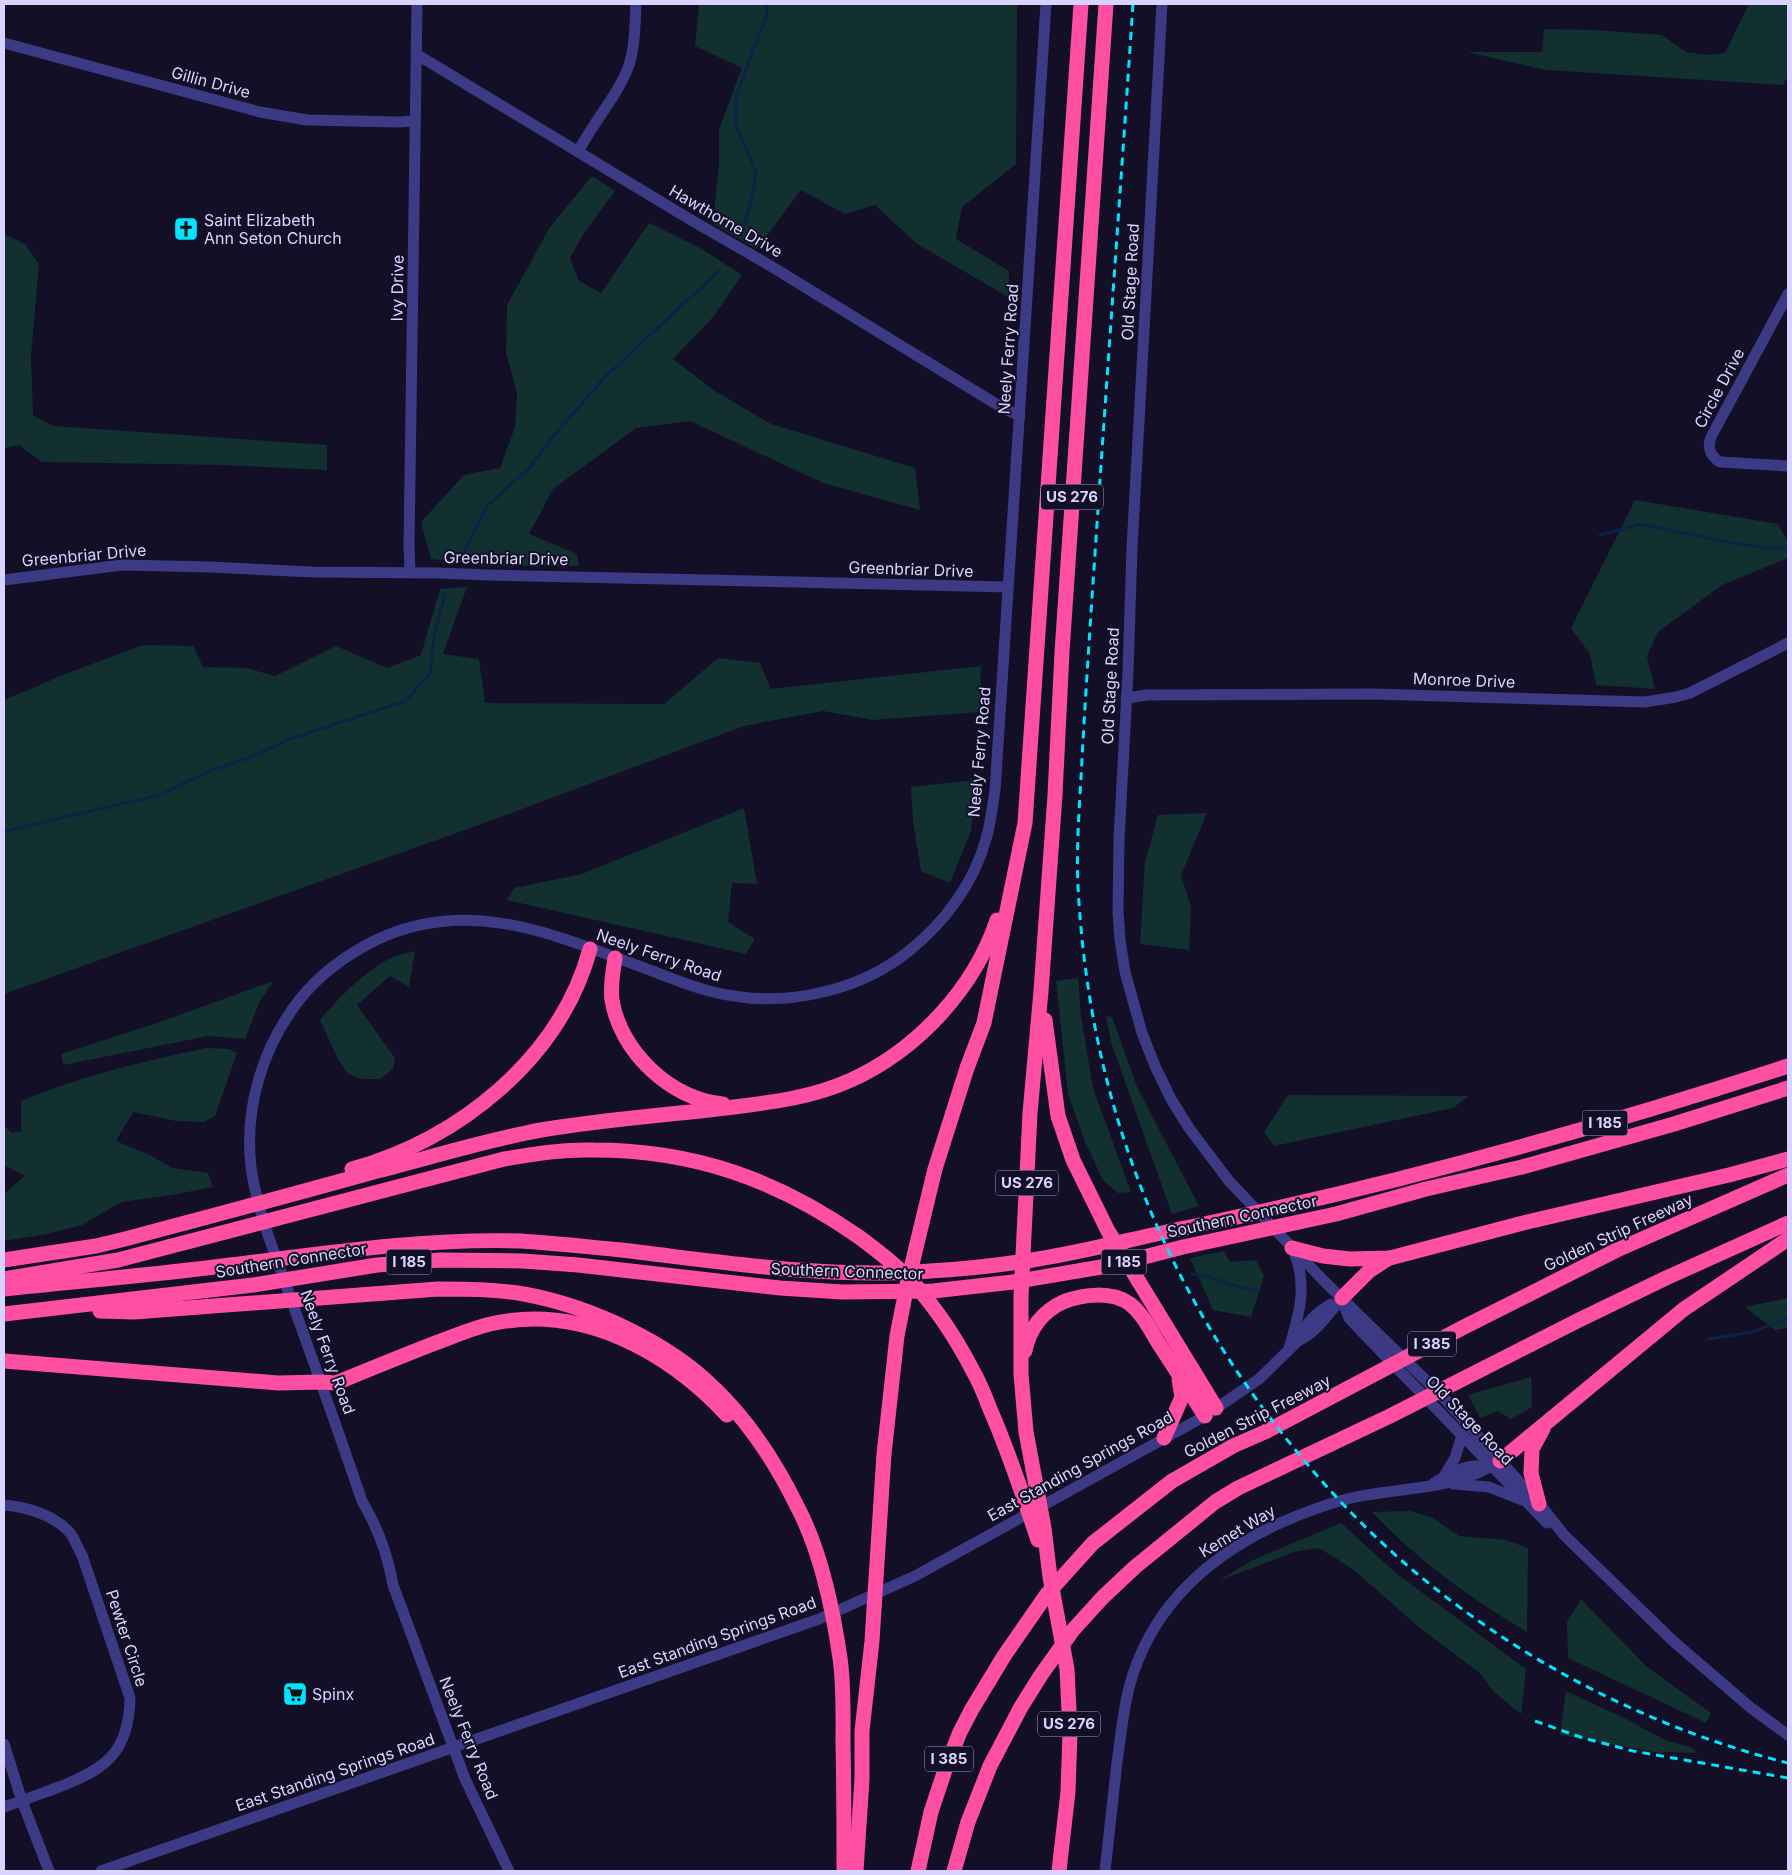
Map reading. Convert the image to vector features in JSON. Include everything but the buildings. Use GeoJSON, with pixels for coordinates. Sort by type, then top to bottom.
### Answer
{"type":"FeatureCollection","features":[{"type":"Feature","properties":{"kind":"highway","name":"US 276"},"geometry":{"type":"LineString","coordinates":[[856,1871],[862,1779],[862,1731],[872,1642],[884,1454],[898,1336],[907,1285],[935,1169],[967,1068],[984,1023],[1026,813],[1081,4]]}},
{"type":"Feature","properties":{"kind":"highway","name":"US 276"},"geometry":{"type":"LineString","coordinates":[[1059,1871],[1068,1792],[1070,1732],[1067,1669],[1026,1432],[1021,1374],[1021,1296],[1030,1113],[1055,795],[1062,652],[1106,4]]}},
{"type":"Feature","properties":{"kind":"highway"},"geometry":{"type":"LineString","coordinates":[[4,1260],[96,1246],[130,1238],[453,1151],[538,1131],[576,1124],[678,1114],[805,1096],[851,1080],[893,1057],[931,1025],[965,983],[992,936],[1018,856]]}},
{"type":"Feature","properties":{"kind":"highway"},"geometry":{"type":"LineString","coordinates":[[61,1250],[357,1167],[398,1153],[434,1135],[484,1103],[513,1076],[539,1047],[572,998],[587,962],[590,949]]}},
{"type":"Feature","properties":{"kind":"highway"},"geometry":{"type":"LineString","coordinates":[[615,958],[611,990],[614,1012],[624,1033],[646,1064],[665,1081],[686,1094],[715,1103],[755,1104]]}},
{"type":"Feature","properties":{"kind":"highway"},"geometry":{"type":"LineString","coordinates":[[1041,991],[1058,1116],[1073,1160],[1108,1231],[1210,1412]]}},
{"type":"Feature","properties":{"kind":"highway","name":"Southern Connector"},"geometry":{"type":"LineString","coordinates":[[4,1289],[208,1268],[404,1244],[465,1241],[524,1242],[580,1246],[814,1271],[926,1272],[1034,1260],[1298,1204],[1419,1174],[1604,1123],[1788,1066]]}},
{"type":"Feature","properties":{"kind":"highway","name":"Southern Connector"},"geometry":{"type":"LineString","coordinates":[[4,1314],[253,1285],[376,1265],[440,1260],[523,1261],[780,1288],[889,1293],[933,1291],[1013,1282],[1113,1264],[1336,1214],[1571,1154],[1788,1088]]}},
{"type":"Feature","properties":{"kind":"highway"},"geometry":{"type":"LineString","coordinates":[[4,1279],[118,1260],[461,1169],[547,1152],[592,1150],[637,1152],[682,1158],[726,1169],[776,1188],[829,1216],[869,1245],[916,1285],[941,1319],[974,1373],[1009,1453],[1050,1577]]}},
{"type":"Feature","properties":{"kind":"highway"},"geometry":{"type":"LineString","coordinates":[[1292,1248],[1323,1256],[1350,1260],[1390,1258],[1523,1223],[1730,1175],[1788,1159]]}},
{"type":"Feature","properties":{"kind":"highway","name":"Golden Strip Freeway"},"geometry":{"type":"LineString","coordinates":[[918,1871],[931,1812],[948,1762],[972,1709],[1004,1656],[1047,1594],[1093,1543],[1172,1481],[1226,1450],[1273,1428],[1462,1328],[1617,1250],[1788,1175]]}},
{"type":"Feature","properties":{"kind":"highway","name":"I 385"},"geometry":{"type":"LineString","coordinates":[[954,1871],[968,1822],[986,1775],[1014,1720],[1041,1674],[1073,1630],[1103,1597],[1164,1542],[1215,1502],[1238,1488],[1390,1416],[1598,1311],[1788,1223]]}},
{"type":"Feature","properties":{"kind":"highway"},"geometry":{"type":"LineString","coordinates":[[1496,1464],[1684,1309],[1788,1239]]}},
{"type":"Feature","properties":{"kind":"highway"},"geometry":{"type":"LineString","coordinates":[[1342,1298],[1370,1271],[1390,1258]]}},
{"type":"Feature","properties":{"kind":"highway"},"geometry":{"type":"LineString","coordinates":[[41,1310],[134,1312],[438,1289],[481,1289],[523,1294],[566,1304],[608,1320],[650,1341],[687,1365],[715,1389],[744,1420],[760,1442],[798,1508],[826,1586],[840,1659],[843,1704],[844,1871]]}},
{"type":"Feature","properties":{"kind":"highway"},"geometry":{"type":"LineString","coordinates":[[1021,1374],[1028,1338],[1048,1310],[1077,1297],[1100,1294],[1129,1304],[1144,1320],[1179,1375],[1210,1412]]}},
{"type":"Feature","properties":{"kind":"highway"},"geometry":{"type":"LineString","coordinates":[[4,1361],[278,1383],[336,1383],[445,1339],[494,1323],[517,1319],[541,1318],[572,1322],[619,1336],[654,1355],[689,1380],[725,1413],[756,1446],[783,1482]]}},
{"type":"Feature","properties":{"kind":"highway"},"geometry":{"type":"LineString","coordinates":[[1164,1438],[1182,1397],[1179,1375]]}},
{"type":"Feature","properties":{"kind":"highway"},"geometry":{"type":"LineString","coordinates":[[1532,1502],[1532,1449],[1547,1422]]}},
{"type":"Feature","properties":{"kind":"street","name":"Ivy Drive"},"geometry":{"type":"LineString","coordinates":[[410,572],[408,545],[416,4]]}},
{"type":"Feature","properties":{"kind":"street"},"geometry":{"type":"LineString","coordinates":[[578,152],[585,137],[622,80],[628,66],[633,50],[636,4]]}},
{"type":"Feature","properties":{"kind":"street","name":"Neely Ferry Road"},"geometry":{"type":"LineString","coordinates":[[509,1871],[465,1779],[453,1748],[393,1585],[390,1568],[371,1515],[362,1501],[322,1382],[267,1230],[253,1182],[251,1162],[251,1121],[258,1082],[264,1062],[279,1030],[303,996],[315,983],[329,970],[362,947],[397,931],[414,926],[436,921],[474,919],[512,924],[590,949],[696,988],[732,996],[769,999],[806,996],[839,988],[872,974],[904,956],[933,930],[955,903],[974,870],[986,840],[995,791],[1046,4]]}},
{"type":"Feature","properties":{"kind":"street","name":"Old Stage Road"},"geometry":{"type":"LineString","coordinates":[[1162,4],[1132,548],[1119,839],[1118,912],[1124,964],[1142,1034],[1171,1099],[1189,1128],[1229,1181],[1342,1298],[1349,1318],[1361,1324],[1444,1398],[1466,1433],[1564,1535],[1673,1641],[1751,1708],[1788,1735]]}},
{"type":"Feature","properties":{"kind":"street","name":"Gillin Drive"},"geometry":{"type":"LineString","coordinates":[[4,43],[260,112],[306,120],[399,122],[415,120]]}},
{"type":"Feature","properties":{"kind":"street","name":"Hawthorne Drive"},"geometry":{"type":"LineString","coordinates":[[416,54],[769,265],[1001,407],[1020,416]]}},
{"type":"Feature","properties":{"kind":"street","name":"Circle Drive"},"geometry":{"type":"LineString","coordinates":[[1788,294],[1711,437],[1709,447],[1712,456],[1720,462],[1788,466]]}},
{"type":"Feature","properties":{"kind":"street","name":"Greenbriar Drive"},"geometry":{"type":"LineString","coordinates":[[4,580],[122,565],[313,572],[410,572],[1008,587]]}},
{"type":"Feature","properties":{"kind":"street","name":"Monroe Drive"},"geometry":{"type":"LineString","coordinates":[[1126,698],[1147,695],[1372,694],[1645,702],[1676,697],[1690,692],[1788,643]]}},
{"type":"Feature","properties":{"kind":"street"},"geometry":{"type":"LineString","coordinates":[[1289,1351],[1301,1308],[1302,1290],[1297,1260],[1292,1248]]}},
{"type":"Feature","properties":{"kind":"street","name":"East Standing Springs Road"},"geometry":{"type":"LineString","coordinates":[[101,1871],[819,1619],[915,1576],[1210,1412],[1259,1379],[1298,1341],[1302,1330],[1315,1316],[1328,1305],[1342,1298]]}},
{"type":"Feature","properties":{"kind":"street"},"geometry":{"type":"LineString","coordinates":[[1466,1433],[1444,1481],[1489,1487],[1532,1502]]}},
{"type":"Feature","properties":{"kind":"street","name":"Kemet Way"},"geometry":{"type":"LineString","coordinates":[[1105,1871],[1121,1735],[1130,1683],[1140,1655],[1151,1634],[1182,1589],[1198,1573],[1225,1554],[1268,1529],[1302,1513],[1350,1498],[1428,1486],[1444,1481],[1454,1471],[1476,1464],[1496,1464]]}},
{"type":"Feature","properties":{"kind":"street","name":"Pewter Circle"},"geometry":{"type":"LineString","coordinates":[[4,1505],[31,1510],[55,1521],[70,1534],[82,1555],[130,1698],[130,1716],[127,1728],[111,1758],[96,1770],[80,1779],[4,1807]]}},
{"type":"Feature","properties":{"kind":"street"},"geometry":{"type":"LineString","coordinates":[[4,1744],[22,1801],[49,1871]]}},
{"type":"Feature","properties":{"kind":"green space"},"geometry":{"type":"Polygon","coordinates":[[[699,4],[1017,4],[1016,164],[962,207],[956,239],[1009,271],[1008,297],[916,243],[875,205],[845,214],[801,190],[757,249],[713,224],[719,163],[719,129],[742,68],[695,46],[699,4]]]}},
{"type":"Feature","properties":{"kind":"green space"},"geometry":{"type":"Polygon","coordinates":[[[1749,4],[1788,4],[1788,75],[1783,85],[1546,70],[1467,52],[1542,52],[1544,29],[1594,30],[1662,35],[1686,52],[1708,55],[1725,53],[1749,4]]]}},
{"type":"Feature","properties":{"kind":"green space"},"geometry":{"type":"Polygon","coordinates":[[[592,176],[615,191],[584,233],[570,258],[579,281],[601,293],[649,223],[702,249],[742,275],[713,317],[673,359],[715,391],[771,424],[915,468],[920,510],[823,483],[690,421],[636,428],[553,489],[529,534],[577,554],[579,566],[485,566],[431,559],[421,522],[464,475],[500,468],[515,427],[517,393],[506,353],[507,305],[550,227],[592,176]]]}},
{"type":"Feature","properties":{"kind":"green space"},"geometry":{"type":"Polygon","coordinates":[[[4,234],[25,244],[39,264],[31,356],[33,415],[53,426],[327,445],[327,470],[225,465],[42,462],[19,445],[4,448],[4,234]]]}},
{"type":"Feature","properties":{"kind":"green space"},"geometry":{"type":"Polygon","coordinates":[[[1635,500],[1778,524],[1788,542],[1788,558],[1722,585],[1658,632],[1647,656],[1655,689],[1596,685],[1590,654],[1571,628],[1635,500]]]}},
{"type":"Feature","properties":{"kind":"green space"},"geometry":{"type":"Polygon","coordinates":[[[467,587],[443,654],[479,659],[485,703],[664,704],[718,658],[760,663],[771,689],[981,666],[980,712],[873,720],[823,711],[744,726],[479,825],[4,994],[4,700],[68,673],[143,645],[193,646],[203,667],[246,668],[275,676],[336,646],[387,668],[421,655],[440,589],[467,587]]]}},
{"type":"Feature","properties":{"kind":"green space"},"geometry":{"type":"Polygon","coordinates":[[[976,780],[971,831],[950,883],[921,871],[913,822],[911,787],[976,780]]]}},
{"type":"Feature","properties":{"kind":"green space"},"geometry":{"type":"Polygon","coordinates":[[[744,808],[757,884],[732,883],[728,922],[755,939],[746,954],[507,900],[514,888],[582,874],[744,808]]]}},
{"type":"Feature","properties":{"kind":"green space"},"geometry":{"type":"Polygon","coordinates":[[[1207,813],[1181,875],[1191,907],[1189,950],[1140,944],[1145,862],[1158,815],[1207,813]]]}},
{"type":"Feature","properties":{"kind":"green space"},"geometry":{"type":"Polygon","coordinates":[[[415,951],[409,987],[390,976],[357,1005],[395,1058],[393,1069],[380,1079],[361,1079],[347,1073],[338,1059],[320,1020],[345,993],[374,968],[395,956],[415,951]]]}},
{"type":"Feature","properties":{"kind":"green space"},"geometry":{"type":"Polygon","coordinates":[[[1078,978],[1081,1015],[1093,1088],[1131,1192],[1118,1193],[1103,1180],[1085,1142],[1068,1094],[1056,981],[1078,978]]]}},
{"type":"Feature","properties":{"kind":"green space"},"geometry":{"type":"Polygon","coordinates":[[[273,981],[259,1003],[245,1039],[208,1036],[63,1065],[61,1054],[157,1023],[273,981]]]}},
{"type":"Feature","properties":{"kind":"green space"},"geometry":{"type":"Polygon","coordinates":[[[1106,1016],[1112,1017],[1137,1087],[1199,1206],[1172,1214],[1111,1042],[1106,1016]]]}},
{"type":"Feature","properties":{"kind":"green space"},"geometry":{"type":"Polygon","coordinates":[[[207,1048],[229,1049],[237,1053],[215,1116],[204,1122],[176,1121],[133,1112],[116,1141],[150,1155],[172,1168],[208,1173],[213,1187],[121,1202],[82,1225],[47,1234],[4,1241],[4,1194],[25,1176],[4,1165],[4,1125],[12,1133],[21,1131],[21,1101],[66,1084],[113,1070],[207,1048]]]}},
{"type":"Feature","properties":{"kind":"green space"},"geometry":{"type":"Polygon","coordinates":[[[1288,1095],[1469,1096],[1453,1108],[1274,1146],[1264,1132],[1288,1095]]]}},
{"type":"Feature","properties":{"kind":"green space"},"geometry":{"type":"Polygon","coordinates":[[[1224,1251],[1230,1262],[1256,1260],[1264,1276],[1251,1317],[1213,1310],[1190,1258],[1224,1251]]]}},
{"type":"Feature","properties":{"kind":"green space"},"geometry":{"type":"Polygon","coordinates":[[[1788,1298],[1788,1328],[1775,1330],[1745,1307],[1788,1298]]]}},
{"type":"Feature","properties":{"kind":"green space"},"geometry":{"type":"Polygon","coordinates":[[[1531,1377],[1532,1407],[1511,1419],[1498,1411],[1480,1418],[1468,1395],[1531,1377]]]}},
{"type":"Feature","properties":{"kind":"green space"},"geometry":{"type":"Polygon","coordinates":[[[1410,1511],[1433,1518],[1459,1536],[1506,1540],[1528,1548],[1527,1632],[1485,1606],[1445,1577],[1389,1530],[1372,1512],[1410,1511]]]}},
{"type":"Feature","properties":{"kind":"green space"},"geometry":{"type":"Polygon","coordinates":[[[1341,1523],[1397,1574],[1526,1669],[1521,1714],[1493,1691],[1481,1674],[1420,1628],[1355,1571],[1318,1548],[1294,1552],[1218,1581],[1253,1560],[1341,1523]]]}},
{"type":"Feature","properties":{"kind":"green space"},"geometry":{"type":"Polygon","coordinates":[[[1581,1599],[1647,1667],[1711,1713],[1706,1723],[1568,1658],[1567,1622],[1581,1599]]]}},
{"type":"Feature","properties":{"kind":"green space"},"geometry":{"type":"Polygon","coordinates":[[[1566,1691],[1624,1718],[1665,1740],[1690,1747],[1698,1753],[1661,1753],[1560,1735],[1566,1691]]]}},
{"type":"Feature","properties":{"kind":"waterway"},"geometry":{"type":"LineString","coordinates":[[741,235],[752,198],[756,172],[735,124],[737,93],[767,14],[766,4]]}},
{"type":"Feature","properties":{"kind":"waterway"},"geometry":{"type":"LineString","coordinates":[[462,556],[487,506],[529,468],[556,433],[605,377],[719,271]]}},
{"type":"Feature","properties":{"kind":"waterway"},"geometry":{"type":"LineString","coordinates":[[1600,535],[1640,524],[1732,543],[1775,549],[1788,546]]}},
{"type":"Feature","properties":{"kind":"waterway"},"geometry":{"type":"LineString","coordinates":[[4,833],[159,795],[212,770],[251,757],[287,740],[405,701],[430,674],[434,637],[445,594]]}},
{"type":"Feature","properties":{"kind":"waterway"},"geometry":{"type":"LineString","coordinates":[[1192,1274],[1207,1276],[1228,1284],[1260,1291]]}},
{"type":"Feature","properties":{"kind":"waterway"},"geometry":{"type":"LineString","coordinates":[[1708,1339],[1753,1332],[1788,1318]]}},
{"type":"Feature","properties":{"kind":"railway"},"geometry":{"type":"LineString","coordinates":[[1133,4],[1079,806],[1078,886],[1086,973],[1101,1057],[1124,1139],[1153,1217],[1190,1293],[1233,1365],[1283,1435],[1340,1501],[1387,1547],[1437,1590],[1490,1629],[1546,1664],[1604,1695],[1664,1722],[1725,1745],[1788,1763]]}},
{"type":"Feature","properties":{"kind":"railway"},"geometry":{"type":"LineString","coordinates":[[1535,1721],[1583,1738],[1633,1751],[1788,1778]]}},
{"type":"Feature","properties":{"kind":"place","name":"Saint Elizabeth Ann Seton Church"},"geometry":{"type":"Point","coordinates":[186,229]}},
{"type":"Feature","properties":{"kind":"place","name":"Spinx"},"geometry":{"type":"Point","coordinates":[295,1694]}}]}
